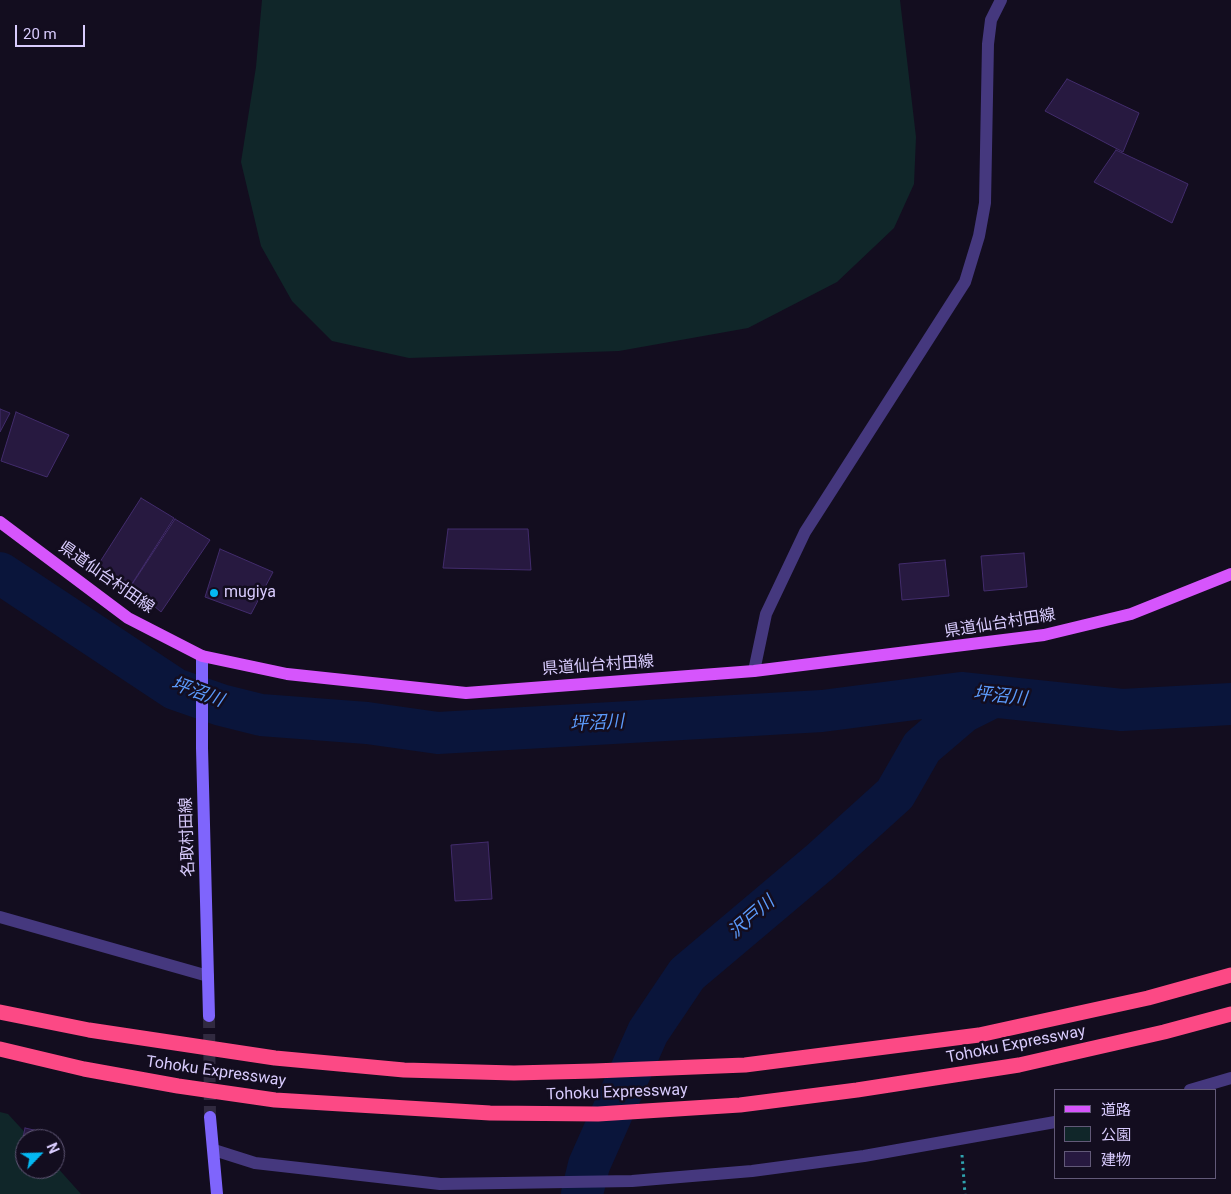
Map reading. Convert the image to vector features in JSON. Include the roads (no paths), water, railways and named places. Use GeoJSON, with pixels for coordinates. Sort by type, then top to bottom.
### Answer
{"type":"FeatureCollection","features":[{"type":"Feature","properties":{"kind":"highway","name":"Tohoku Expressway"},"geometry":{"type":"LineString","coordinates":[[0,1012],[89,1030],[275,1058],[404,1070],[514,1073],[594,1071],[680,1066],[745,1065],[979,1035],[1148,998],[1231,975]]}},
{"type":"Feature","properties":{"kind":"highway","name":"Tohoku Expressway"},"geometry":{"type":"LineString","coordinates":[[0,1049],[84,1068],[178,1086],[275,1100],[406,1110],[573,1114],[740,1105],[857,1090],[1019,1065],[1164,1032],[1231,1014]]}},
{"type":"Feature","properties":{"kind":"main road","name":"県道仙台村田線"},"geometry":{"type":"LineString","coordinates":[[0,522],[128,618],[202,661],[287,674],[466,693],[754,671],[1044,635],[1131,614],[1231,574]]}},
{"type":"Feature","properties":{"kind":"main road","name":"名取村田線"},"geometry":{"type":"LineString","coordinates":[[202,661],[209,1016]]}},
{"type":"Feature","properties":{"kind":"main road"},"geometry":{"type":"LineString","coordinates":[[210,1117],[217,1194]]}},
{"type":"Feature","properties":{"kind":"street"},"geometry":{"type":"LineString","coordinates":[[754,671],[766,614],[805,532],[965,282],[979,236],[985,203],[988,44],[991,20],[1001,0]]}},
{"type":"Feature","properties":{"kind":"street"},"geometry":{"type":"LineString","coordinates":[[0,918],[208,976]]}},
{"type":"Feature","properties":{"kind":"street"},"geometry":{"type":"LineString","coordinates":[[1193,1089],[1231,1078]]}},
{"type":"Feature","properties":{"kind":"street"},"geometry":{"type":"LineString","coordinates":[[214,1150],[255,1163],[488,1189],[556,1182],[632,1181],[752,1171],[864,1156],[1054,1122]]}},
{"type":"Feature","properties":{"kind":"waterway","name":"坪沼川"},"geometry":{"type":"LineString","coordinates":[[0,573],[175,689],[221,705],[261,715],[367,723],[438,733],[822,711],[961,693],[1122,710],[1231,704]]}},
{"type":"Feature","properties":{"kind":"waterway","name":"沢戸川"},"geometry":{"type":"LineString","coordinates":[[582,1194],[589,1165],[648,1032],[687,974],[821,861],[895,794],[922,747],[963,712],[993,697]]}},
{"type":"Feature","properties":{"kind":"tunnel"},"geometry":{"type":"LineString","coordinates":[[209,1016],[210,1117]]}},
{"type":"Feature","properties":{"kind":"place","name":"mugiya"},"geometry":{"type":"Point","coordinates":[214,593]}}]}
